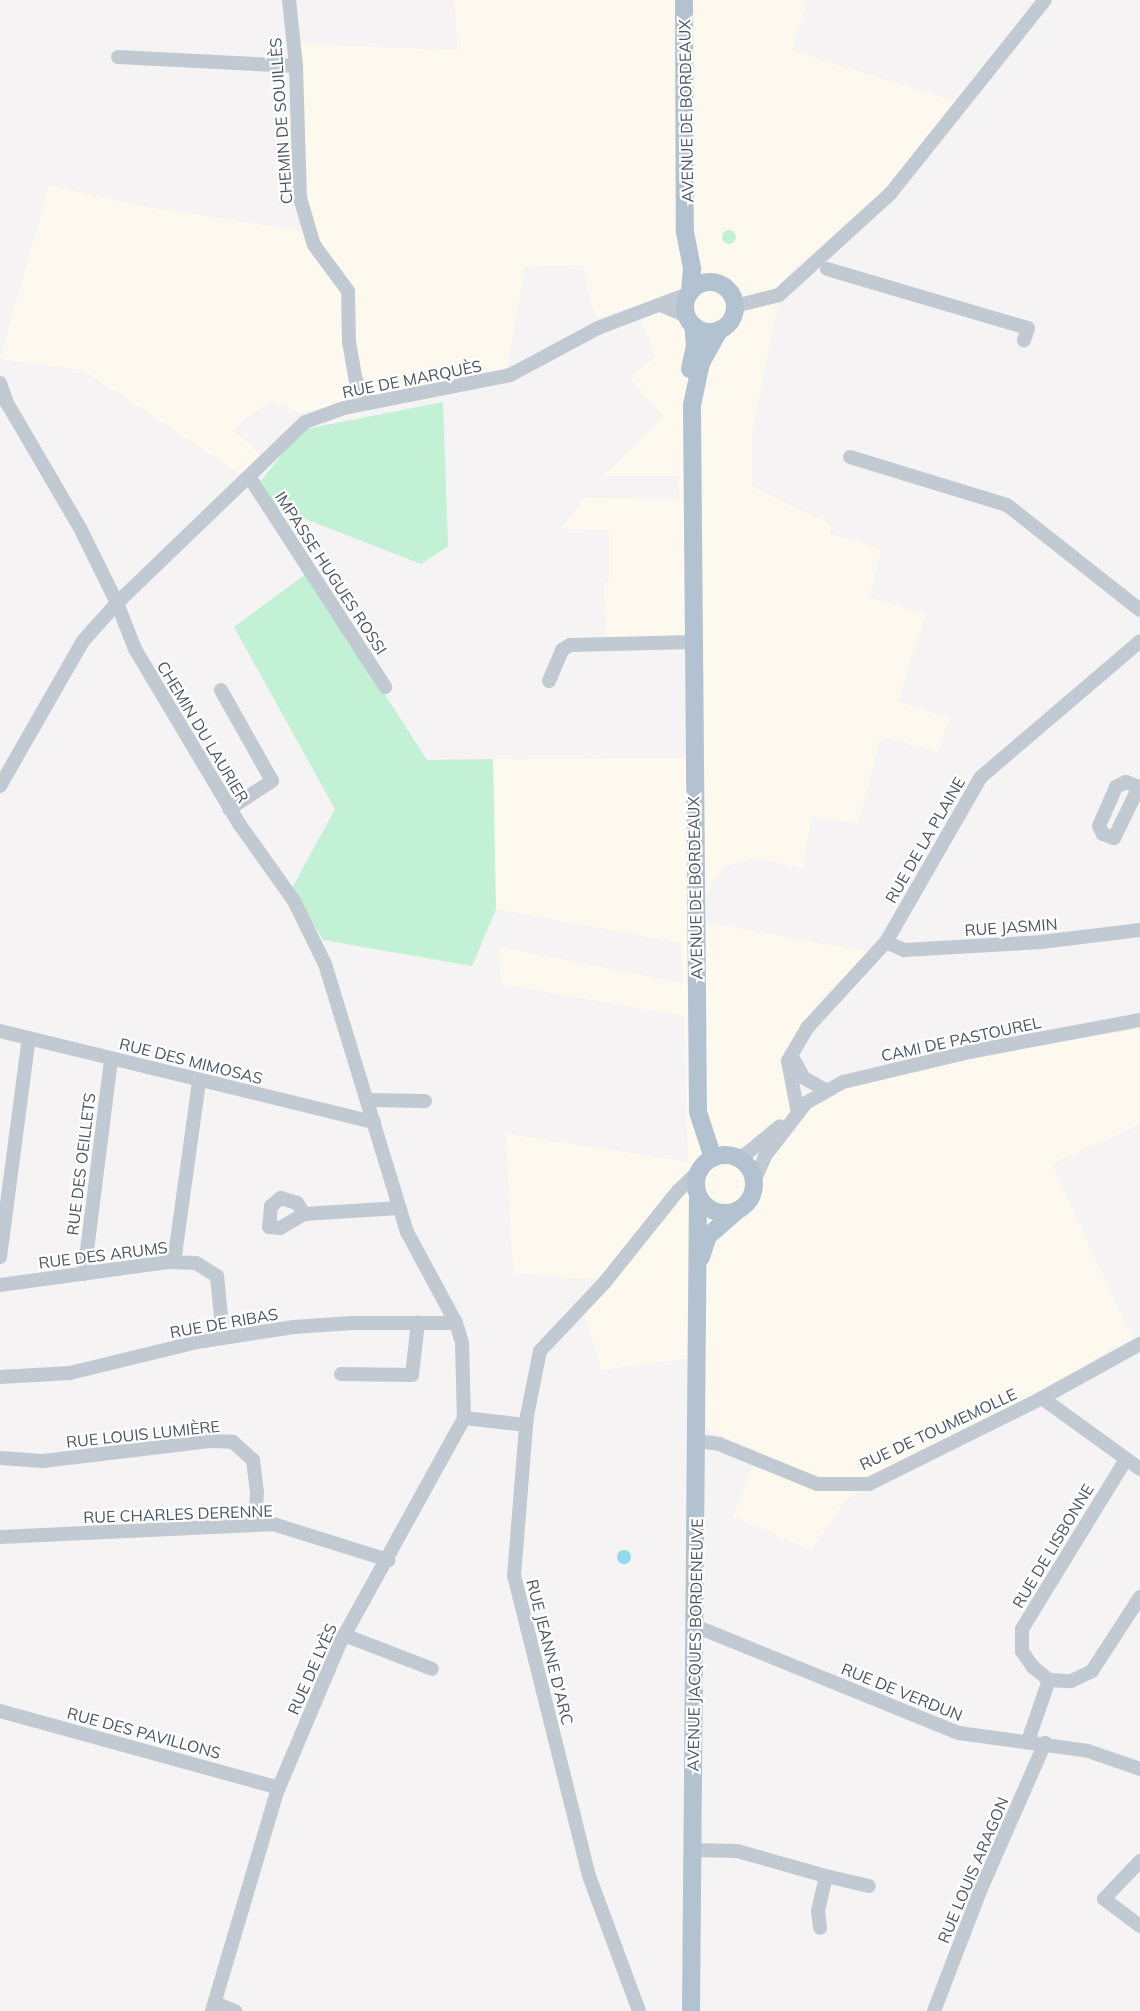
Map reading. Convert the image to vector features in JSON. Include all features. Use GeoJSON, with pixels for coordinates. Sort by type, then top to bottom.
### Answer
{"type":"FeatureCollection","features":[{"type":"Feature","properties":{"kind":"main road","name":"AVENUE DE BORDEAUX"},"geometry":{"type":"LineString","coordinates":[[684,0],[690,293]]}},
{"type":"Feature","properties":{"kind":"main road","name":"AVENUE DE BORDEAUX"},"geometry":{"type":"LineString","coordinates":[[687,222],[700,266],[720,285]]}},
{"type":"Feature","properties":{"kind":"main road"},"geometry":{"type":"LineString","coordinates":[[701,284],[720,285],[729,291],[735,306],[731,320],[720,330],[704,332],[690,320],[690,293],[701,284]]}},
{"type":"Feature","properties":{"kind":"main road","name":"AVENUE DE BORDEAUX"},"geometry":{"type":"LineString","coordinates":[[690,320],[695,346],[685,392],[685,447],[693,642],[698,1112],[706,1164]]}},
{"type":"Feature","properties":{"kind":"main road","name":"AVENUE DE BORDEAUX"},"geometry":{"type":"LineString","coordinates":[[692,615],[695,504],[693,391],[707,349],[720,330]]}},
{"type":"Feature","properties":{"kind":"main road"},"geometry":{"type":"LineString","coordinates":[[685,447],[695,504]]}},
{"type":"Feature","properties":{"kind":"main road"},"geometry":{"type":"LineString","coordinates":[[734,1157],[745,1164],[754,1181],[749,1200],[737,1211],[713,1211],[698,1195],[706,1164],[734,1157]]}},
{"type":"Feature","properties":{"kind":"main road","name":"AVENUE JACQUES BORDENEUVE"},"geometry":{"type":"LineString","coordinates":[[698,1195],[701,1212],[695,1269],[698,1279]]}},
{"type":"Feature","properties":{"kind":"main road","name":"AVENUE JACQUES BORDENEUVE"},"geometry":{"type":"LineString","coordinates":[[691,2011],[698,1279],[708,1236],[737,1211]]}},
{"type":"Feature","properties":{"kind":"street","name":"CHEMIN DE SOUILLÈS"},"geometry":{"type":"LineString","coordinates":[[289,0],[296,66],[300,198],[314,245],[348,291],[349,342],[356,380],[369,403]]}},
{"type":"Feature","properties":{"kind":"street"},"geometry":{"type":"LineString","coordinates":[[735,306],[779,295],[896,188],[1045,0]]}},
{"type":"Feature","properties":{"kind":"street"},"geometry":{"type":"LineString","coordinates":[[118,57],[296,66]]}},
{"type":"Feature","properties":{"kind":"street"},"geometry":{"type":"LineString","coordinates":[[827,269],[1028,328],[1024,340]]}},
{"type":"Feature","properties":{"kind":"street","name":"RUE DE MARQUÈS"},"geometry":{"type":"LineString","coordinates":[[0,786],[83,641],[117,603],[250,478],[305,422],[369,403],[510,375],[598,328],[663,306],[690,293]]}},
{"type":"Feature","properties":{"kind":"street"},"geometry":{"type":"LineString","coordinates":[[663,306],[690,320]]}},
{"type":"Feature","properties":{"kind":"street","name":"CHEMIN DU LAURIER"},"geometry":{"type":"LineString","coordinates":[[0,383],[117,603],[135,649],[230,809],[294,902],[325,964],[407,1232],[456,1323],[462,1343],[464,1418]]}},
{"type":"Feature","properties":{"kind":"street"},"geometry":{"type":"LineString","coordinates":[[850,458],[1007,505],[1140,610]]}},
{"type":"Feature","properties":{"kind":"street","name":"IMPASSE HUGUES ROSSI"},"geometry":{"type":"LineString","coordinates":[[250,478],[385,687]]}},
{"type":"Feature","properties":{"kind":"street","name":"RUE DE LA PLAINE"},"geometry":{"type":"LineString","coordinates":[[791,1055],[808,1027],[886,942],[981,777],[1140,641]]}},
{"type":"Feature","properties":{"kind":"street"},"geometry":{"type":"LineString","coordinates":[[549,681],[562,650],[570,645],[693,642]]}},
{"type":"Feature","properties":{"kind":"street"},"geometry":{"type":"LineString","coordinates":[[221,690],[275,787],[230,809]]}},
{"type":"Feature","properties":{"kind":"street","name":"RUE JASMIN"},"geometry":{"type":"LineString","coordinates":[[886,942],[904,950],[1041,942],[1140,930]]}},
{"type":"Feature","properties":{"kind":"street","name":"CAMI DE PASTOUREL"},"geometry":{"type":"LineString","coordinates":[[734,1157],[745,1155],[826,1090],[843,1082],[969,1052],[1140,1020]]}},
{"type":"Feature","properties":{"kind":"street","name":"RUE DES MIMOSAS"},"geometry":{"type":"LineString","coordinates":[[0,1031],[374,1122]]}},
{"type":"Feature","properties":{"kind":"street"},"geometry":{"type":"LineString","coordinates":[[0,1257],[29,1038]]}},
{"type":"Feature","properties":{"kind":"street"},"geometry":{"type":"LineString","coordinates":[[791,1055],[804,1078],[826,1090]]}},
{"type":"Feature","properties":{"kind":"street"},"geometry":{"type":"LineString","coordinates":[[791,1055],[787,1068],[798,1113]]}},
{"type":"Feature","properties":{"kind":"street","name":"RUE DES OEILLETS"},"geometry":{"type":"LineString","coordinates":[[84,1274],[111,1059]]}},
{"type":"Feature","properties":{"kind":"street"},"geometry":{"type":"LineString","coordinates":[[174,1262],[199,1081]]}},
{"type":"Feature","properties":{"kind":"street"},"geometry":{"type":"LineString","coordinates":[[368,1100],[425,1101]]}},
{"type":"Feature","properties":{"kind":"street","name":"CAMI DE PASTOUREL"},"geometry":{"type":"LineString","coordinates":[[754,1181],[765,1156],[798,1113]]}},
{"type":"Feature","properties":{"kind":"street","name":"RUE JEANNE D'ARC"},"geometry":{"type":"LineString","coordinates":[[639,2011],[589,1876],[514,1576],[526,1425],[540,1351],[605,1282],[675,1196],[706,1164]]}},
{"type":"Feature","properties":{"kind":"street"},"geometry":{"type":"LineString","coordinates":[[675,1196],[698,1195]]}},
{"type":"Feature","properties":{"kind":"street"},"geometry":{"type":"LineString","coordinates":[[304,1214],[399,1208]]}},
{"type":"Feature","properties":{"kind":"street","name":"RUE DES ARUMS"},"geometry":{"type":"LineString","coordinates":[[0,1284],[174,1262],[196,1263],[217,1276],[223,1337]]}},
{"type":"Feature","properties":{"kind":"street"},"geometry":{"type":"LineString","coordinates":[[341,1374],[412,1375],[418,1322]]}},
{"type":"Feature","properties":{"kind":"street","name":"RUE DE RIBAS"},"geometry":{"type":"LineString","coordinates":[[0,1377],[70,1373],[223,1337],[340,1323],[456,1323]]}},
{"type":"Feature","properties":{"kind":"street"},"geometry":{"type":"LineString","coordinates":[[1042,1398],[1140,1344]]}},
{"type":"Feature","properties":{"kind":"street","name":"RUE DE TOUMEMOLLE"},"geometry":{"type":"LineString","coordinates":[[698,1441],[719,1443],[817,1484],[869,1484],[1042,1398],[1140,1469]]}},
{"type":"Feature","properties":{"kind":"street"},"geometry":{"type":"LineString","coordinates":[[464,1418],[526,1425]]}},
{"type":"Feature","properties":{"kind":"street","name":"RUE DE LYÈS"},"geometry":{"type":"LineString","coordinates":[[213,2007],[279,1788],[344,1635],[388,1560],[464,1418]]}},
{"type":"Feature","properties":{"kind":"street","name":"RUE LOUIS LUMIÈRE"},"geometry":{"type":"LineString","coordinates":[[0,1458],[43,1461],[210,1441],[233,1442],[253,1460],[257,1492],[255,1525]]}},
{"type":"Feature","properties":{"kind":"street","name":"RUE DE LISBONNE"},"geometry":{"type":"LineString","coordinates":[[1049,1680],[1033,1667],[1022,1651],[1022,1629],[1126,1459]]}},
{"type":"Feature","properties":{"kind":"street","name":"RUE CHARLES DERENNE"},"geometry":{"type":"LineString","coordinates":[[0,1537],[273,1524],[388,1560]]}},
{"type":"Feature","properties":{"kind":"street"},"geometry":{"type":"LineString","coordinates":[[1028,1741],[1049,1680],[1071,1681],[1092,1671],[1140,1597]]}},
{"type":"Feature","properties":{"kind":"street","name":"RUE DE VERDUN"},"geometry":{"type":"LineString","coordinates":[[695,1626],[959,1733],[1046,1743],[1088,1751],[1139,1767]]}},
{"type":"Feature","properties":{"kind":"street"},"geometry":{"type":"LineString","coordinates":[[344,1635],[432,1669]]}},
{"type":"Feature","properties":{"kind":"street","name":"RUE DES PAVILLONS"},"geometry":{"type":"LineString","coordinates":[[0,1711],[279,1788]]}},
{"type":"Feature","properties":{"kind":"street","name":"RUE LOUIS ARAGON"},"geometry":{"type":"LineString","coordinates":[[934,2011],[980,1891],[1046,1743]]}},
{"type":"Feature","properties":{"kind":"street"},"geometry":{"type":"LineString","coordinates":[[693,1850],[737,1851],[869,1886]]}},
{"type":"Feature","properties":{"kind":"street"},"geometry":{"type":"LineString","coordinates":[[1140,1861],[1104,1899],[1140,1926]]}},
{"type":"Feature","properties":{"kind":"street"},"geometry":{"type":"LineString","coordinates":[[820,1928],[818,1911],[826,1876]]}},
{"type":"Feature","properties":{"kind":"street"},"geometry":{"type":"LineString","coordinates":[[213,2007],[235,2011]]}},
{"type":"Feature","properties":{"kind":"shaded area"},"geometry":{"type":"Polygon","coordinates":[[[455,0],[807,0],[792,50],[955,102],[889,185],[783,279],[752,433],[752,486],[832,525],[830,534],[882,549],[869,597],[925,615],[898,702],[949,719],[938,753],[881,736],[858,824],[812,816],[803,868],[758,859],[724,866],[706,894],[705,922],[869,952],[819,1001],[782,1055],[790,1113],[848,1087],[1018,1049],[1140,1029],[1140,1124],[1052,1164],[1132,1338],[846,1500],[811,1551],[733,1516],[758,1452],[706,1428],[705,1356],[601,1370],[584,1313],[612,1281],[513,1273],[506,1134],[688,1162],[684,1016],[501,984],[499,947],[683,983],[681,943],[496,909],[493,759],[703,758],[701,638],[606,638],[604,583],[609,582],[609,530],[559,529],[585,498],[680,499],[678,476],[603,476],[663,417],[630,378],[656,356],[634,306],[598,318],[591,303],[583,265],[525,267],[507,370],[300,413],[271,400],[233,430],[262,456],[243,476],[82,370],[0,359],[49,185],[141,206],[310,232],[300,44],[457,50],[455,0]]]}},
{"type":"Feature","properties":{"kind":"green space"},"geometry":{"type":"Polygon","coordinates":[[[726,230],[732,230],[736,237],[732,244],[726,244],[722,240],[722,234],[726,230]]]}},
{"type":"Feature","properties":{"kind":"green space"},"geometry":{"type":"Polygon","coordinates":[[[443,402],[448,546],[421,564],[277,508],[258,485],[301,430],[443,402]]]}},
{"type":"Feature","properties":{"kind":"green space"},"geometry":{"type":"Polygon","coordinates":[[[307,573],[427,760],[493,759],[496,909],[472,966],[323,940],[292,888],[335,809],[234,627],[307,573]]]}},
{"type":"Feature","properties":{"kind":"water"},"geometry":{"type":"Polygon","coordinates":[[[624,1550],[629,1552],[631,1557],[629,1562],[624,1564],[619,1562],[617,1557],[619,1552],[624,1550]]]}}]}
